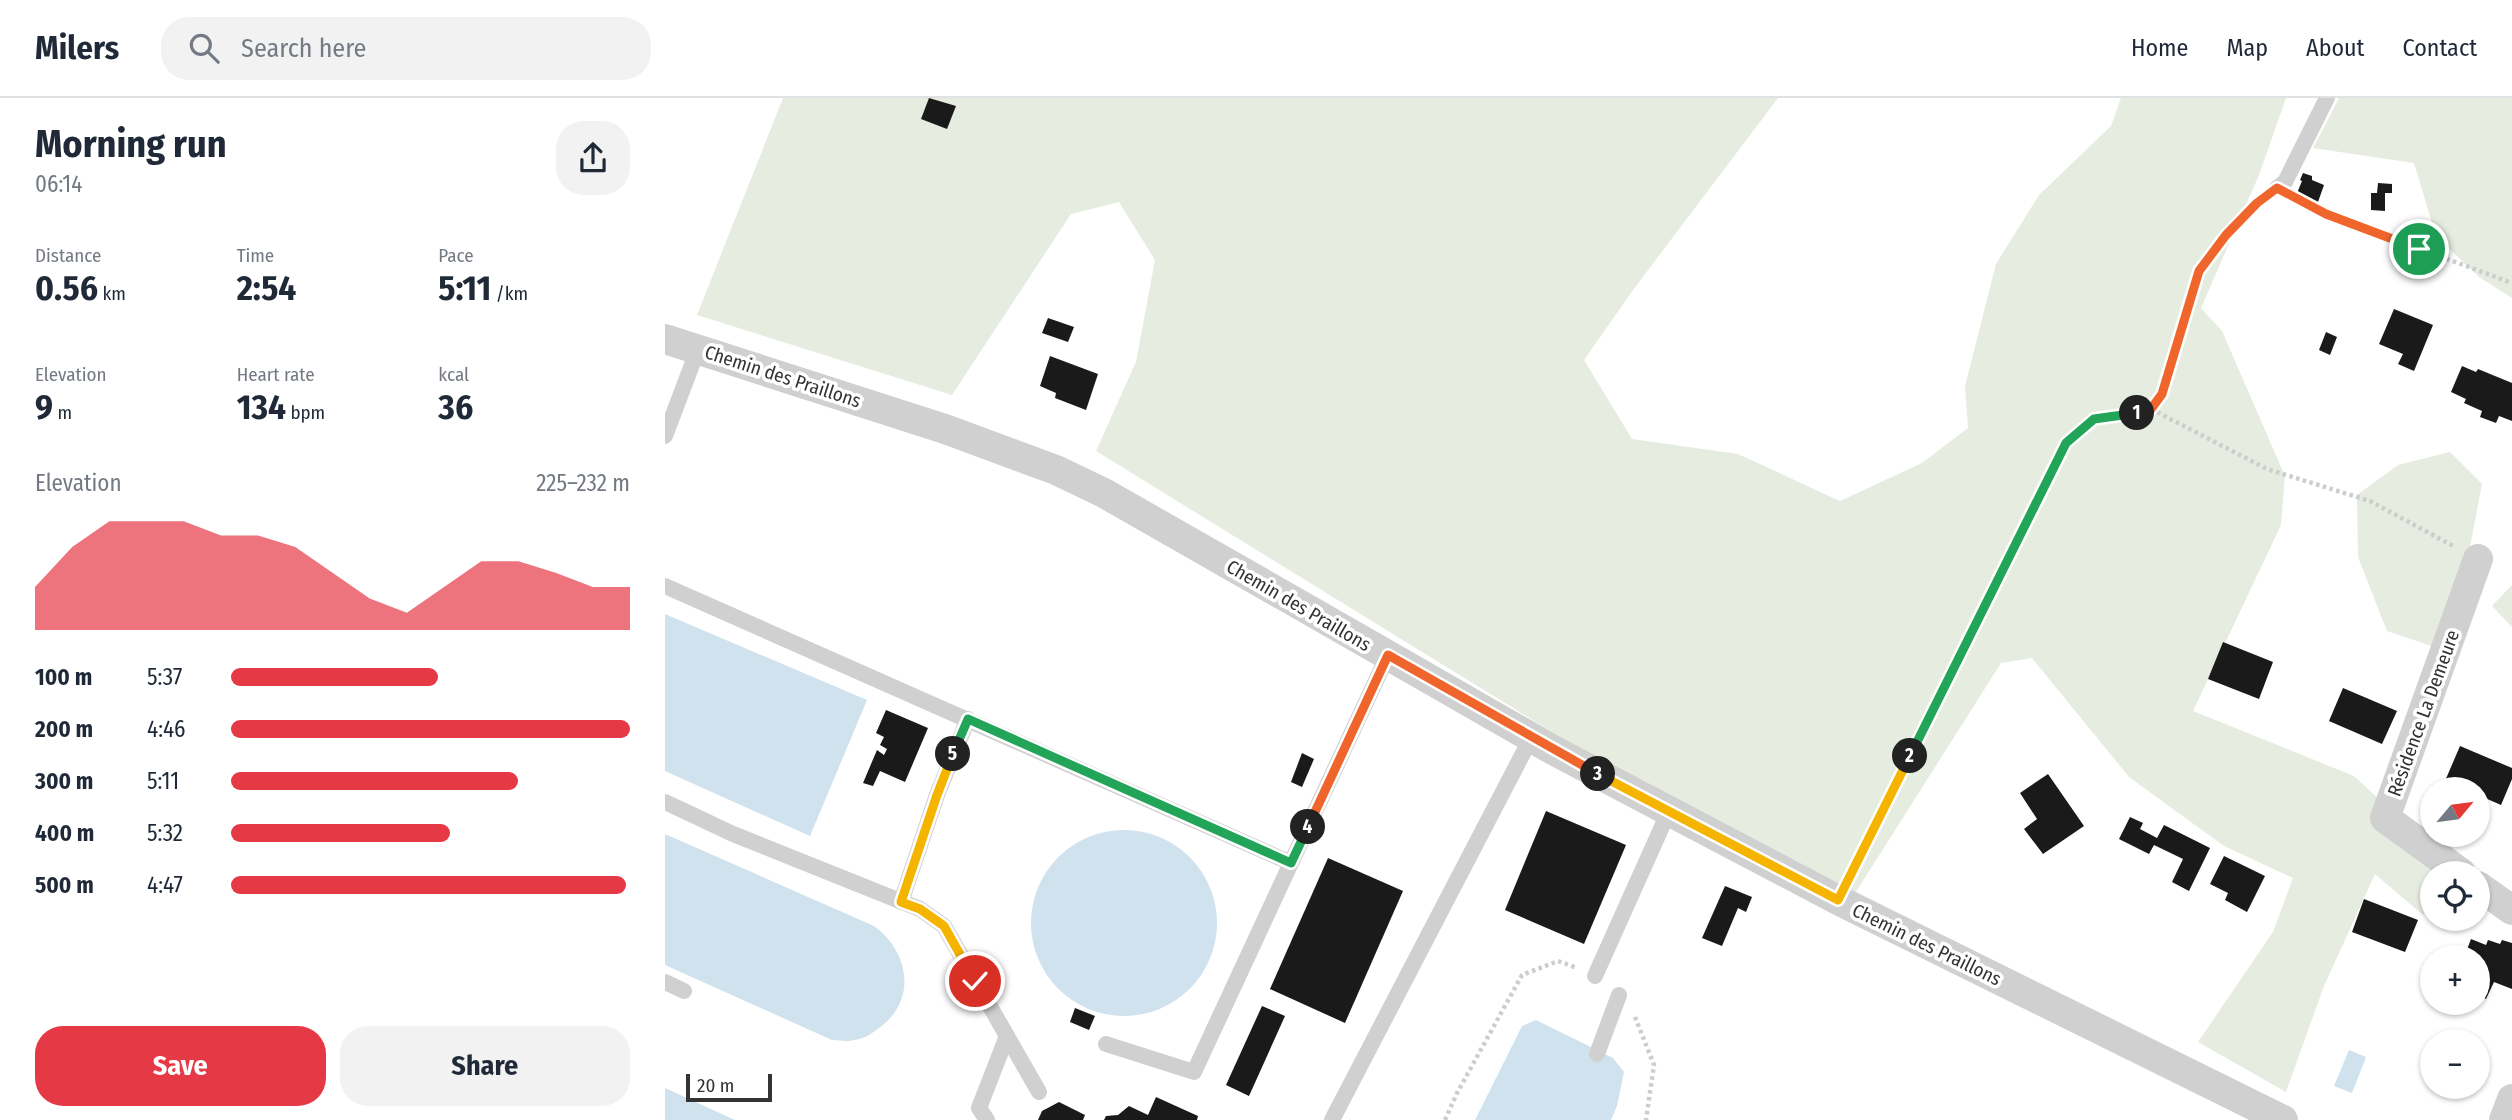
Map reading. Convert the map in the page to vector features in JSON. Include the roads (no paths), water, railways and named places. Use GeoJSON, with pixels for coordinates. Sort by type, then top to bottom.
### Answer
{"type":"FeatureCollection","features":[{"type":"Feature","properties":{"kind":"street","name":"Chemin des Praillons"},"geometry":{"type":"LineString","coordinates":[[665,339],[944,429],[1056,470],[1104,494],[1531,738],[1668,811],[1838,900],[2283,1120]]}},
{"type":"Feature","properties":{"kind":"street","name":"Résidence La Demeure"},"geometry":{"type":"LineString","coordinates":[[2444,861],[2385,818],[2478,559]]}},
{"type":"Feature","properties":{"kind":"street"},"geometry":{"type":"LineString","coordinates":[[2490,894],[2512,910]]}},
{"type":"Feature","properties":{"kind":"street"},"geometry":{"type":"LineString","coordinates":[[2504,1120],[2512,1099]]}},
{"type":"Feature","properties":{"kind":"lane"},"geometry":{"type":"LineString","coordinates":[[2277,188],[2285,181],[2327,98]]}},
{"type":"Feature","properties":{"kind":"lane"},"geometry":{"type":"LineString","coordinates":[[665,436],[698,349]]}},
{"type":"Feature","properties":{"kind":"lane"},"geometry":{"type":"LineString","coordinates":[[665,586],[1291,863]]}},
{"type":"Feature","properties":{"kind":"lane"},"geometry":{"type":"LineString","coordinates":[[1106,1044],[1194,1072],[1388,655]]}},
{"type":"Feature","properties":{"kind":"lane"},"geometry":{"type":"LineString","coordinates":[[901,902],[937,795],[968,719]]}},
{"type":"Feature","properties":{"kind":"lane"},"geometry":{"type":"LineString","coordinates":[[1332,1120],[1531,738]]}},
{"type":"Feature","properties":{"kind":"lane"},"geometry":{"type":"LineString","coordinates":[[665,802],[733,834],[920,909],[944,926],[1039,1092]]}},
{"type":"Feature","properties":{"kind":"lane"},"geometry":{"type":"LineString","coordinates":[[1595,976],[1668,811]]}},
{"type":"Feature","properties":{"kind":"lane"},"geometry":{"type":"LineString","coordinates":[[665,982],[684,991]]}},
{"type":"Feature","properties":{"kind":"lane"},"geometry":{"type":"LineString","coordinates":[[1597,1054],[1619,995]]}},
{"type":"Feature","properties":{"kind":"lane"},"geometry":{"type":"LineString","coordinates":[[987,1120],[979,1108],[1007,1036]]}},
{"type":"Feature","properties":{"kind":"water"},"geometry":{"type":"Polygon","coordinates":[[[665,614],[867,700],[810,836],[665,771],[665,614]]]}},
{"type":"Feature","properties":{"kind":"water"},"geometry":{"type":"Polygon","coordinates":[[[1124,830],[1160,837],[1190,857],[1210,887],[1217,923],[1210,959],[1190,989],[1160,1009],[1124,1016],[1088,1009],[1058,989],[1038,959],[1031,923],[1038,887],[1058,857],[1088,837],[1124,830]]]}},
{"type":"Feature","properties":{"kind":"water"},"geometry":{"type":"Polygon","coordinates":[[[665,834],[874,926],[895,949],[904,977],[904,991],[891,1017],[864,1037],[849,1041],[832,1040],[665,965],[665,834]]]}},
{"type":"Feature","properties":{"kind":"water"},"geometry":{"type":"Polygon","coordinates":[[[1536,1020],[1613,1058],[1624,1072],[1617,1106],[1611,1120],[1475,1120],[1522,1026],[1536,1020]]]}},
{"type":"Feature","properties":{"kind":"water"},"geometry":{"type":"Polygon","coordinates":[[[2349,1050],[2366,1057],[2352,1093],[2334,1086],[2349,1050]]]}},
{"type":"Feature","properties":{"kind":"water"},"geometry":{"type":"Polygon","coordinates":[[[665,1088],[735,1120],[665,1120],[665,1088]]]}}]}
